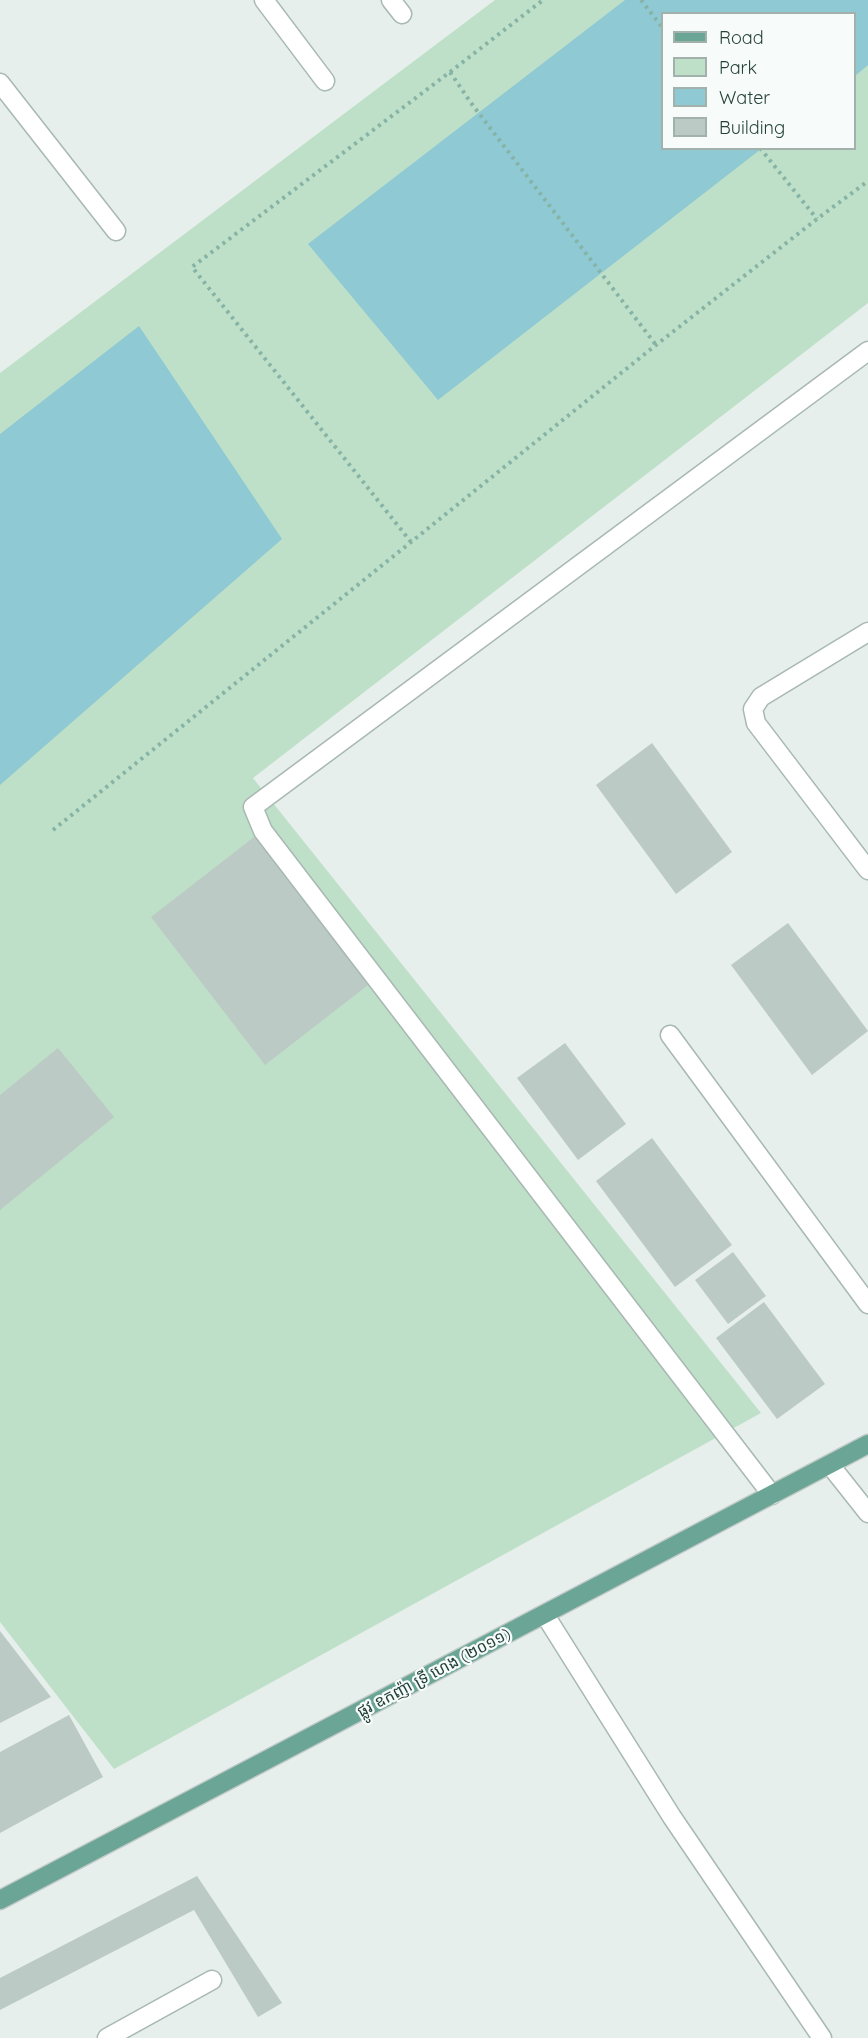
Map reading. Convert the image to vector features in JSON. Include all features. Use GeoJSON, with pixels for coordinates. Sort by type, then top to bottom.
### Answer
{"type":"FeatureCollection","features":[{"type":"Feature","properties":{"kind":"main road","name":"ផ្លូវ ឧកញ៉ា ទ្រី ហេង (២០១១)"},"geometry":{"type":"LineString","coordinates":[[0,1900],[868,1444]]}},
{"type":"Feature","properties":{"kind":"street"},"geometry":{"type":"LineString","coordinates":[[264,0],[325,81]]}},
{"type":"Feature","properties":{"kind":"street"},"geometry":{"type":"LineString","coordinates":[[0,83],[116,231]]}},
{"type":"Feature","properties":{"kind":"street"},"geometry":{"type":"LineString","coordinates":[[772,1495],[262,831],[253,807],[868,351]]}},
{"type":"Feature","properties":{"kind":"street"},"geometry":{"type":"LineString","coordinates":[[868,632],[761,697],[753,709],[756,723],[868,870]]}},
{"type":"Feature","properties":{"kind":"street"},"geometry":{"type":"LineString","coordinates":[[670,1035],[868,1304]]}},
{"type":"Feature","properties":{"kind":"street"},"geometry":{"type":"LineString","coordinates":[[830,1465],[868,1513]]}},
{"type":"Feature","properties":{"kind":"street"},"geometry":{"type":"LineString","coordinates":[[545,1615],[672,1817],[822,2038]]}},
{"type":"Feature","properties":{"kind":"street"},"geometry":{"type":"LineString","coordinates":[[107,2038],[212,1980]]}},
{"type":"Feature","properties":{"kind":"path"},"geometry":{"type":"LineString","coordinates":[[411,542],[192,267],[543,0]]}},
{"type":"Feature","properties":{"kind":"path"},"geometry":{"type":"LineString","coordinates":[[641,0],[661,25]]}},
{"type":"Feature","properties":{"kind":"path"},"geometry":{"type":"LineString","coordinates":[[450,72],[471,103],[656,345]]}},
{"type":"Feature","properties":{"kind":"path"},"geometry":{"type":"LineString","coordinates":[[762,150],[817,219]]}},
{"type":"Feature","properties":{"kind":"path"},"geometry":{"type":"LineString","coordinates":[[53,830],[656,345],[868,181]]}},
{"type":"Feature","properties":{"kind":"green space"},"geometry":{"type":"Polygon","coordinates":[[[495,0],[868,0],[868,303],[253,778],[761,1413],[114,1769],[0,1622],[0,373],[495,0]]]}},
{"type":"Feature","properties":{"kind":"water"},"geometry":{"type":"Polygon","coordinates":[[[625,0],[868,0],[868,65],[856,75],[856,12],[661,12],[661,150],[760,150],[438,400],[308,244],[625,0]]]}},
{"type":"Feature","properties":{"kind":"water"},"geometry":{"type":"Polygon","coordinates":[[[139,326],[282,539],[0,785],[0,434],[139,326]]]}},
{"type":"Feature","properties":{"kind":"building"},"geometry":{"type":"Polygon","coordinates":[[[652,743],[732,852],[676,894],[596,785],[652,743]]]}},
{"type":"Feature","properties":{"kind":"building"},"geometry":{"type":"Polygon","coordinates":[[[258,834],[372,982],[265,1065],[151,917],[258,834]]]}},
{"type":"Feature","properties":{"kind":"building"},"geometry":{"type":"Polygon","coordinates":[[[788,923],[868,1031],[812,1075],[731,965],[788,923]]]}},
{"type":"Feature","properties":{"kind":"building"},"geometry":{"type":"Polygon","coordinates":[[[565,1043],[626,1124],[578,1160],[517,1078],[565,1043]]]}},
{"type":"Feature","properties":{"kind":"building"},"geometry":{"type":"Polygon","coordinates":[[[58,1048],[114,1117],[0,1210],[0,1095],[58,1048]]]}},
{"type":"Feature","properties":{"kind":"building"},"geometry":{"type":"Polygon","coordinates":[[[652,1138],[732,1245],[675,1287],[596,1181],[652,1138]]]}},
{"type":"Feature","properties":{"kind":"building"},"geometry":{"type":"Polygon","coordinates":[[[733,1252],[766,1296],[728,1324],[695,1280],[733,1252]]]}},
{"type":"Feature","properties":{"kind":"building"},"geometry":{"type":"Polygon","coordinates":[[[764,1302],[825,1384],[777,1419],[716,1338],[764,1302]]]}},
{"type":"Feature","properties":{"kind":"building"},"geometry":{"type":"Polygon","coordinates":[[[0,1631],[51,1697],[0,1723],[0,1631]]]}},
{"type":"Feature","properties":{"kind":"building"},"geometry":{"type":"Polygon","coordinates":[[[69,1715],[103,1777],[0,1833],[0,1752],[69,1715]]]}},
{"type":"Feature","properties":{"kind":"building"},"geometry":{"type":"Polygon","coordinates":[[[197,1876],[282,2003],[258,2017],[194,1910],[0,2010],[0,1978],[197,1876]]]}}]}
